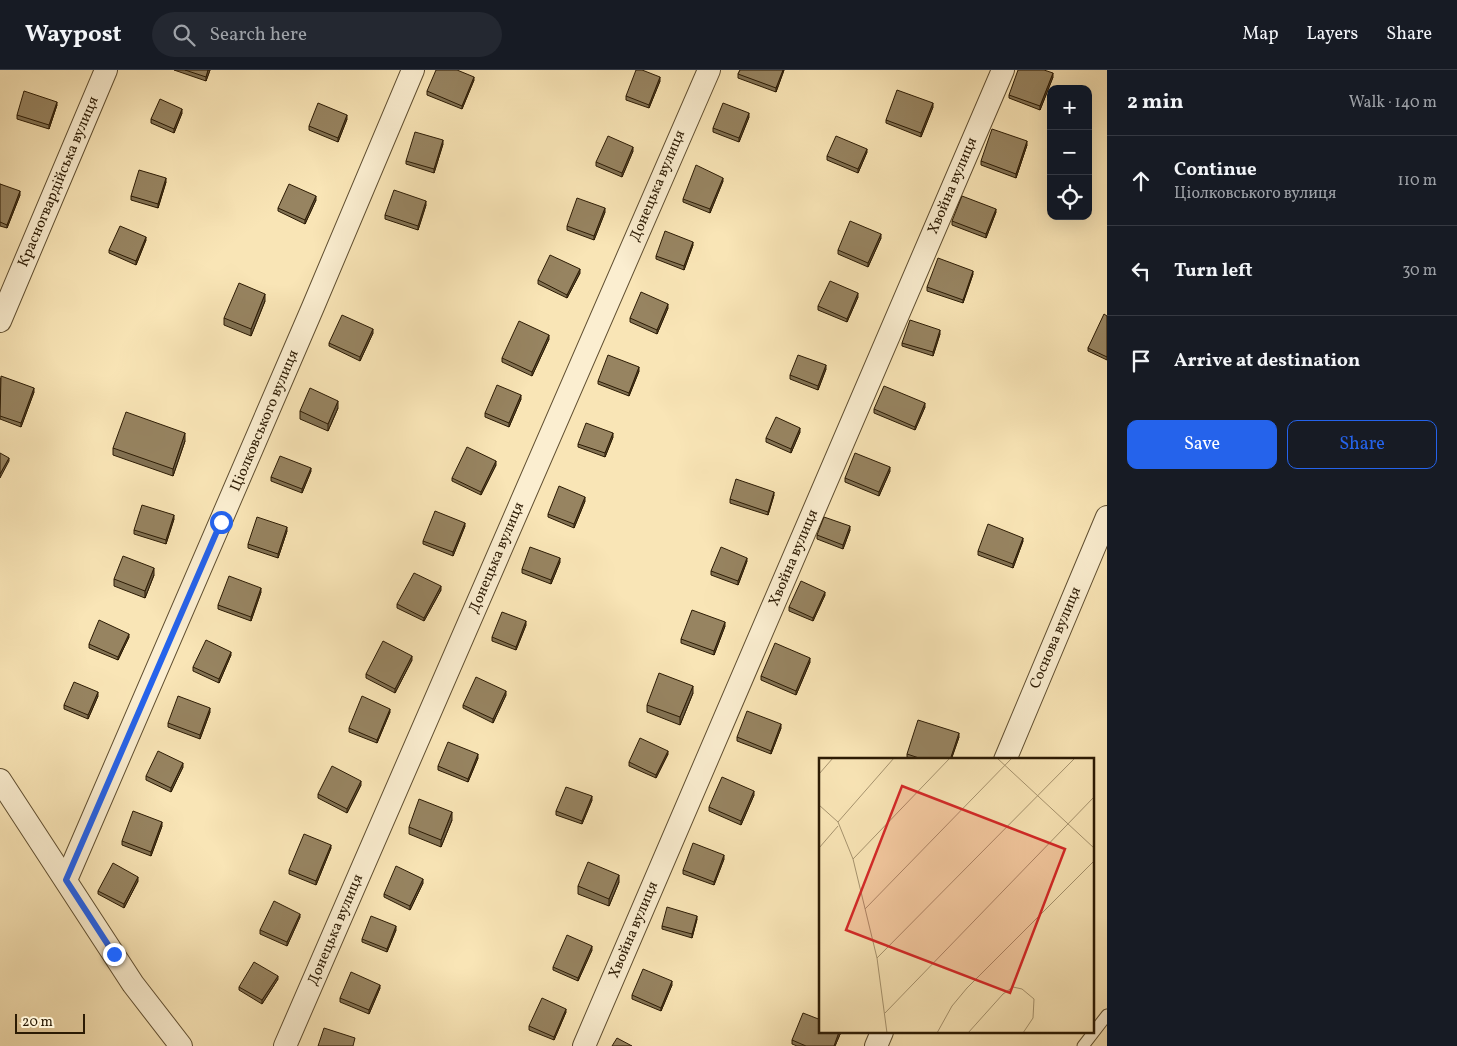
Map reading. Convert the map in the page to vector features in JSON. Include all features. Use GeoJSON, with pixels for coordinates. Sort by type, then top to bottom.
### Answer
{"type":"FeatureCollection","features":[{"type":"Feature","properties":{"kind":"street","name":"Красногвардійська вулиця"},"geometry":{"type":"LineString","coordinates":[[0,321],[106,70]]}},
{"type":"Feature","properties":{"kind":"street","name":"Ціолковського вулиця"},"geometry":{"type":"LineString","coordinates":[[66,880],[314,307],[413,70]]}},
{"type":"Feature","properties":{"kind":"street","name":"Донецька вулиця"},"geometry":{"type":"LineString","coordinates":[[285,1046],[708,70]]}},
{"type":"Feature","properties":{"kind":"street","name":"Хвойна вулиця"},"geometry":{"type":"LineString","coordinates":[[584,1046],[1003,70]]}},
{"type":"Feature","properties":{"kind":"street","name":"Соснова вулиця"},"geometry":{"type":"LineString","coordinates":[[1005,758],[1107,517]]}},
{"type":"Feature","properties":{"kind":"street"},"geometry":{"type":"LineString","coordinates":[[0,780],[133,984],[180,1046]]}},
{"type":"Feature","properties":{"kind":"street"},"geometry":{"type":"LineString","coordinates":[[876,1046],[881,1034]]}},
{"type":"Feature","properties":{"kind":"lane"},"geometry":{"type":"LineString","coordinates":[[1094,1032],[1107,1015]]}},
{"type":"Feature","properties":{"kind":"lane"},"geometry":{"type":"LineString","coordinates":[[1083,1046],[1092,1034]]}},
{"type":"Feature","properties":{"kind":"building"},"geometry":{"type":"Polygon","coordinates":[[[185,70],[208,70],[206,77],[185,70]]]}},
{"type":"Feature","properties":{"kind":"building"},"geometry":{"type":"Polygon","coordinates":[[[436,70],[457,70],[474,77],[462,106],[427,91],[436,70]]]}},
{"type":"Feature","properties":{"kind":"building"},"geometry":{"type":"Polygon","coordinates":[[[636,70],[642,70],[660,77],[649,105],[626,96],[636,70]]]}},
{"type":"Feature","properties":{"kind":"building"},"geometry":{"type":"Polygon","coordinates":[[[740,70],[783,70],[776,88],[738,74],[740,70]]]}},
{"type":"Feature","properties":{"kind":"building"},"geometry":{"type":"Polygon","coordinates":[[[1018,70],[1044,70],[1053,73],[1040,106],[1009,95],[1018,70]]]}},
{"type":"Feature","properties":{"kind":"building"},"geometry":{"type":"Polygon","coordinates":[[[897,90],[933,103],[921,133],[886,120],[897,90]]]}},
{"type":"Feature","properties":{"kind":"building"},"geometry":{"type":"Polygon","coordinates":[[[24,91],[57,102],[49,125],[17,115],[24,91]]]}},
{"type":"Feature","properties":{"kind":"building"},"geometry":{"type":"Polygon","coordinates":[[[160,99],[182,109],[174,129],[151,119],[160,99]]]}},
{"type":"Feature","properties":{"kind":"building"},"geometry":{"type":"Polygon","coordinates":[[[318,103],[347,115],[338,138],[309,126],[318,103]]]}},
{"type":"Feature","properties":{"kind":"building"},"geometry":{"type":"Polygon","coordinates":[[[723,103],[749,113],[739,138],[713,128],[723,103]]]}},
{"type":"Feature","properties":{"kind":"building"},"geometry":{"type":"Polygon","coordinates":[[[992,129],[1027,141],[1016,174],[981,161],[992,129]]]}},
{"type":"Feature","properties":{"kind":"building"},"geometry":{"type":"Polygon","coordinates":[[[415,132],[443,140],[434,169],[406,161],[415,132]]]}},
{"type":"Feature","properties":{"kind":"building"},"geometry":{"type":"Polygon","coordinates":[[[608,136],[633,147],[622,173],[596,162],[608,136]]]}},
{"type":"Feature","properties":{"kind":"building"},"geometry":{"type":"Polygon","coordinates":[[[836,136],[867,149],[858,169],[827,156],[836,136]]]}},
{"type":"Feature","properties":{"kind":"building"},"geometry":{"type":"Polygon","coordinates":[[[696,165],[723,178],[710,209],[683,199],[696,165]]]}},
{"type":"Feature","properties":{"kind":"building"},"geometry":{"type":"Polygon","coordinates":[[[139,170],[166,178],[158,204],[131,196],[139,170]]]}},
{"type":"Feature","properties":{"kind":"building"},"geometry":{"type":"Polygon","coordinates":[[[0,184],[20,191],[7,225],[0,222],[0,184]]]}},
{"type":"Feature","properties":{"kind":"building"},"geometry":{"type":"Polygon","coordinates":[[[289,184],[316,196],[305,220],[278,208],[289,184]]]}},
{"type":"Feature","properties":{"kind":"building"},"geometry":{"type":"Polygon","coordinates":[[[394,190],[426,201],[418,226],[385,215],[394,190]]]}},
{"type":"Feature","properties":{"kind":"building"},"geometry":{"type":"Polygon","coordinates":[[[962,196],[996,209],[986,234],[952,221],[962,196]]]}},
{"type":"Feature","properties":{"kind":"building"},"geometry":{"type":"Polygon","coordinates":[[[577,198],[605,208],[594,236],[567,226],[577,198]]]}},
{"type":"Feature","properties":{"kind":"building"},"geometry":{"type":"Polygon","coordinates":[[[850,221],[881,234],[868,263],[838,250],[850,221]]]}},
{"type":"Feature","properties":{"kind":"building"},"geometry":{"type":"Polygon","coordinates":[[[120,226],[146,237],[136,261],[109,250],[120,226]]]}},
{"type":"Feature","properties":{"kind":"building"},"geometry":{"type":"Polygon","coordinates":[[[665,231],[693,242],[684,266],[656,256],[665,231]]]}},
{"type":"Feature","properties":{"kind":"building"},"geometry":{"type":"Polygon","coordinates":[[[550,255],[580,269],[567,295],[538,280],[550,255]]]}},
{"type":"Feature","properties":{"kind":"building"},"geometry":{"type":"Polygon","coordinates":[[[938,258],[973,271],[963,300],[927,287],[938,258]]]}},
{"type":"Feature","properties":{"kind":"building"},"geometry":{"type":"Polygon","coordinates":[[[830,281],[858,293],[847,319],[818,306],[830,281]]]}},
{"type":"Feature","properties":{"kind":"building"},"geometry":{"type":"Polygon","coordinates":[[[239,283],[265,294],[251,329],[224,318],[239,283]]]}},
{"type":"Feature","properties":{"kind":"building"},"geometry":{"type":"Polygon","coordinates":[[[641,292],[668,304],[657,330],[630,318],[641,292]]]}},
{"type":"Feature","properties":{"kind":"building"},"geometry":{"type":"Polygon","coordinates":[[[1104,314],[1107,316],[1107,357],[1088,348],[1104,314]]]}},
{"type":"Feature","properties":{"kind":"building"},"geometry":{"type":"Polygon","coordinates":[[[342,315],[373,329],[360,357],[329,343],[342,315]]]}},
{"type":"Feature","properties":{"kind":"building"},"geometry":{"type":"Polygon","coordinates":[[[910,320],[940,330],[933,352],[902,343],[910,320]]]}},
{"type":"Feature","properties":{"kind":"building"},"geometry":{"type":"Polygon","coordinates":[[[519,321],[549,335],[532,372],[502,358],[519,321]]]}},
{"type":"Feature","properties":{"kind":"building"},"geometry":{"type":"Polygon","coordinates":[[[608,355],[639,367],[629,393],[598,381],[608,355]]]}},
{"type":"Feature","properties":{"kind":"building"},"geometry":{"type":"Polygon","coordinates":[[[798,355],[826,365],[818,386],[790,375],[798,355]]]}},
{"type":"Feature","properties":{"kind":"building"},"geometry":{"type":"Polygon","coordinates":[[[1,376],[34,388],[21,423],[0,416],[1,376]]]}},
{"type":"Feature","properties":{"kind":"building"},"geometry":{"type":"Polygon","coordinates":[[[497,385],[521,395],[509,423],[485,413],[497,385]]]}},
{"type":"Feature","properties":{"kind":"building"},"geometry":{"type":"Polygon","coordinates":[[[884,386],[925,403],[915,427],[874,409],[884,386]]]}},
{"type":"Feature","properties":{"kind":"building"},"geometry":{"type":"Polygon","coordinates":[[[310,388],[338,401],[328,424],[300,411],[310,388]]]}},
{"type":"Feature","properties":{"kind":"building"},"geometry":{"type":"Polygon","coordinates":[[[126,412],[185,433],[173,469],[113,448],[126,412]]]}},
{"type":"Feature","properties":{"kind":"building"},"geometry":{"type":"Polygon","coordinates":[[[776,417],[800,428],[791,449],[766,438],[776,417]]]}},
{"type":"Feature","properties":{"kind":"building"},"geometry":{"type":"Polygon","coordinates":[[[586,423],[613,433],[605,453],[578,444],[586,423]]]}},
{"type":"Feature","properties":{"kind":"building"},"geometry":{"type":"Polygon","coordinates":[[[467,447],[496,461],[481,492],[452,478],[467,447]]]}},
{"type":"Feature","properties":{"kind":"building"},"geometry":{"type":"Polygon","coordinates":[[[0,453],[9,458],[0,474],[0,453]]]}},
{"type":"Feature","properties":{"kind":"building"},"geometry":{"type":"Polygon","coordinates":[[[855,453],[890,467],[879,492],[845,478],[855,453]]]}},
{"type":"Feature","properties":{"kind":"building"},"geometry":{"type":"Polygon","coordinates":[[[280,456],[311,468],[302,489],[271,477],[280,456]]]}},
{"type":"Feature","properties":{"kind":"building"},"geometry":{"type":"Polygon","coordinates":[[[736,479],[774,492],[768,512],[730,499],[736,479]]]}},
{"type":"Feature","properties":{"kind":"building"},"geometry":{"type":"Polygon","coordinates":[[[559,486],[585,497],[574,524],[548,514],[559,486]]]}},
{"type":"Feature","properties":{"kind":"building"},"geometry":{"type":"Polygon","coordinates":[[[142,505],[174,515],[166,540],[134,530],[142,505]]]}},
{"type":"Feature","properties":{"kind":"building"},"geometry":{"type":"Polygon","coordinates":[[[435,511],[465,523],[453,552],[423,541],[435,511]]]}},
{"type":"Feature","properties":{"kind":"building"},"geometry":{"type":"Polygon","coordinates":[[[257,517],[287,527],[278,554],[248,544],[257,517]]]}},
{"type":"Feature","properties":{"kind":"building"},"geometry":{"type":"Polygon","coordinates":[[[824,517],[850,526],[843,545],[817,535],[824,517]]]}},
{"type":"Feature","properties":{"kind":"building"},"geometry":{"type":"Polygon","coordinates":[[[988,524],[1023,538],[1013,564],[978,551],[988,524]]]}},
{"type":"Feature","properties":{"kind":"building"},"geometry":{"type":"Polygon","coordinates":[[[530,547],[560,558],[551,580],[522,569],[530,547]]]}},
{"type":"Feature","properties":{"kind":"building"},"geometry":{"type":"Polygon","coordinates":[[[721,547],[747,558],[738,581],[711,571],[721,547]]]}},
{"type":"Feature","properties":{"kind":"building"},"geometry":{"type":"Polygon","coordinates":[[[123,556],[154,568],[145,591],[114,579],[123,556]]]}},
{"type":"Feature","properties":{"kind":"building"},"geometry":{"type":"Polygon","coordinates":[[[414,573],[441,586],[424,618],[397,604],[414,573]]]}},
{"type":"Feature","properties":{"kind":"building"},"geometry":{"type":"Polygon","coordinates":[[[229,576],[261,588],[251,617],[218,605],[229,576]]]}},
{"type":"Feature","properties":{"kind":"building"},"geometry":{"type":"Polygon","coordinates":[[[801,581],[825,592],[813,618],[789,607],[801,581]]]}},
{"type":"Feature","properties":{"kind":"building"},"geometry":{"type":"Polygon","coordinates":[[[692,610],[725,622],[714,651],[681,639],[692,610]]]}},
{"type":"Feature","properties":{"kind":"building"},"geometry":{"type":"Polygon","coordinates":[[[502,612],[526,621],[516,647],[492,637],[502,612]]]}},
{"type":"Feature","properties":{"kind":"building"},"geometry":{"type":"Polygon","coordinates":[[[99,620],[129,634],[118,657],[89,644],[99,620]]]}},
{"type":"Feature","properties":{"kind":"building"},"geometry":{"type":"Polygon","coordinates":[[[206,640],[231,652],[219,679],[193,667],[206,640]]]}},
{"type":"Feature","properties":{"kind":"building"},"geometry":{"type":"Polygon","coordinates":[[[383,641],[412,656],[395,689],[366,674],[383,641]]]}},
{"type":"Feature","properties":{"kind":"building"},"geometry":{"type":"Polygon","coordinates":[[[775,643],[810,658],[796,691],[761,676],[775,643]]]}},
{"type":"Feature","properties":{"kind":"building"},"geometry":{"type":"Polygon","coordinates":[[[659,673],[693,686],[680,717],[647,705],[659,673]]]}},
{"type":"Feature","properties":{"kind":"building"},"geometry":{"type":"Polygon","coordinates":[[[476,677],[506,691],[493,719],[463,705],[476,677]]]}},
{"type":"Feature","properties":{"kind":"building"},"geometry":{"type":"Polygon","coordinates":[[[74,682],[98,692],[88,715],[64,705],[74,682]]]}},
{"type":"Feature","properties":{"kind":"building"},"geometry":{"type":"Polygon","coordinates":[[[178,696],[210,708],[200,735],[168,723],[178,696]]]}},
{"type":"Feature","properties":{"kind":"building"},"geometry":{"type":"Polygon","coordinates":[[[362,696],[390,709],[377,740],[349,728],[362,696]]]}},
{"type":"Feature","properties":{"kind":"building"},"geometry":{"type":"Polygon","coordinates":[[[747,711],[781,724],[771,751],[737,737],[747,711]]]}},
{"type":"Feature","properties":{"kind":"building"},"geometry":{"type":"Polygon","coordinates":[[[918,720],[959,733],[951,758],[919,758],[907,754],[918,720]]]}},
{"type":"Feature","properties":{"kind":"building"},"geometry":{"type":"Polygon","coordinates":[[[640,738],[668,751],[656,775],[629,762],[640,738]]]}},
{"type":"Feature","properties":{"kind":"building"},"geometry":{"type":"Polygon","coordinates":[[[448,742],[478,754],[468,779],[438,766],[448,742]]]}},
{"type":"Feature","properties":{"kind":"building"},"geometry":{"type":"Polygon","coordinates":[[[158,751],[183,763],[171,788],[146,776],[158,751]]]}},
{"type":"Feature","properties":{"kind":"building"},"geometry":{"type":"Polygon","coordinates":[[[332,766],[361,781],[347,809],[318,794],[332,766]]]}},
{"type":"Feature","properties":{"kind":"building"},"geometry":{"type":"Polygon","coordinates":[[[722,777],[754,791],[741,821],[709,807],[722,777]]]}},
{"type":"Feature","properties":{"kind":"building"},"geometry":{"type":"Polygon","coordinates":[[[566,787],[592,796],[582,821],[556,811],[566,787]]]}},
{"type":"Feature","properties":{"kind":"building"},"geometry":{"type":"Polygon","coordinates":[[[419,799],[452,812],[441,840],[409,827],[419,799]]]}},
{"type":"Feature","properties":{"kind":"building"},"geometry":{"type":"Polygon","coordinates":[[[133,811],[162,822],[151,852],[122,841],[133,811]]]}},
{"type":"Feature","properties":{"kind":"building"},"geometry":{"type":"Polygon","coordinates":[[[304,834],[331,845],[316,881],[289,870],[304,834]]]}},
{"type":"Feature","properties":{"kind":"building"},"geometry":{"type":"Polygon","coordinates":[[[693,843],[724,855],[714,882],[683,870],[693,843]]]}},
{"type":"Feature","properties":{"kind":"building"},"geometry":{"type":"Polygon","coordinates":[[[588,862],[619,875],[609,899],[578,886],[588,862]]]}},
{"type":"Feature","properties":{"kind":"building"},"geometry":{"type":"Polygon","coordinates":[[[113,863],[138,877],[124,904],[98,891],[113,863]]]}},
{"type":"Feature","properties":{"kind":"building"},"geometry":{"type":"Polygon","coordinates":[[[396,866],[423,879],[410,906],[384,894],[396,866]]]}},
{"type":"Feature","properties":{"kind":"building"},"geometry":{"type":"Polygon","coordinates":[[[274,901],[300,914],[287,942],[260,930],[274,901]]]}},
{"type":"Feature","properties":{"kind":"building"},"geometry":{"type":"Polygon","coordinates":[[[667,907],[697,916],[692,934],[662,926],[667,907]]]}},
{"type":"Feature","properties":{"kind":"building"},"geometry":{"type":"Polygon","coordinates":[[[371,916],[396,926],[387,949],[362,939],[371,916]]]}},
{"type":"Feature","properties":{"kind":"building"},"geometry":{"type":"Polygon","coordinates":[[[567,935],[592,946],[578,978],[553,967],[567,935]]]}},
{"type":"Feature","properties":{"kind":"building"},"geometry":{"type":"Polygon","coordinates":[[[254,962],[278,976],[262,1000],[239,987],[254,962]]]}},
{"type":"Feature","properties":{"kind":"building"},"geometry":{"type":"Polygon","coordinates":[[[643,969],[672,981],[661,1008],[632,995],[643,969]]]}},
{"type":"Feature","properties":{"kind":"building"},"geometry":{"type":"Polygon","coordinates":[[[351,972],[380,985],[369,1010],[340,998],[351,972]]]}},
{"type":"Feature","properties":{"kind":"building"},"geometry":{"type":"Polygon","coordinates":[[[542,998],[566,1009],[554,1037],[529,1026],[542,998]]]}},
{"type":"Feature","properties":{"kind":"building"},"geometry":{"type":"Polygon","coordinates":[[[803,1013],[819,1019],[819,1034],[838,1034],[834,1046],[806,1046],[792,1040],[803,1013]]]}},
{"type":"Feature","properties":{"kind":"building"},"geometry":{"type":"Polygon","coordinates":[[[324,1028],[355,1038],[353,1046],[318,1046],[324,1028]]]}},
{"type":"Feature","properties":{"kind":"building"},"geometry":{"type":"Polygon","coordinates":[[[617,1038],[632,1046],[612,1046],[617,1038]]]}},
{"type":"Feature","properties":{"kind":"route"},"geometry":{"type":"LineString","coordinates":[[114,954],[66,880],[221,522]]}}]}
